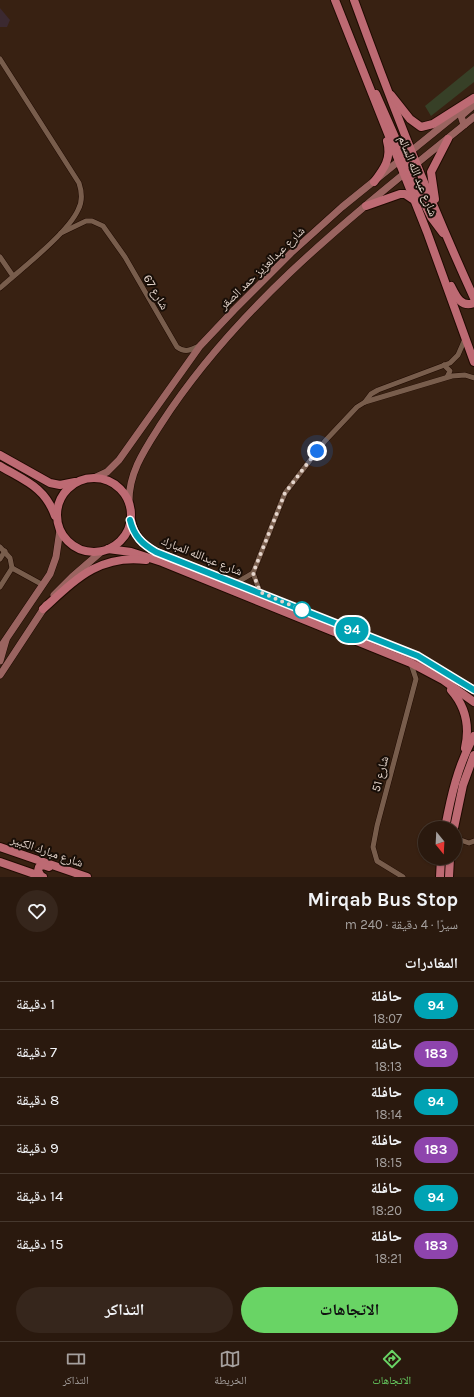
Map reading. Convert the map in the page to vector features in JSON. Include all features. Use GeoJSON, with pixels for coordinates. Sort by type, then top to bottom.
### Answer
{"type":"FeatureCollection","features":[{"type":"Feature","properties":{"kind":"main road","name":"شارع عبد الله السالم"},"geometry":{"type":"LineString","coordinates":[[334,0],[380,115],[405,157],[410,170],[414,200],[428,232],[474,362]]}},
{"type":"Feature","properties":{"kind":"main road","name":"شارع عبد الله السالم"},"geometry":{"type":"LineString","coordinates":[[354,0],[386,87],[410,170],[439,218],[444,234],[474,298]]}},
{"type":"Feature","properties":{"kind":"main road"},"geometry":{"type":"LineString","coordinates":[[367,81],[381,101],[405,157]]}},
{"type":"Feature","properties":{"kind":"main road"},"geometry":{"type":"LineString","coordinates":[[386,87],[412,122],[421,127],[433,124],[474,99]]}},
{"type":"Feature","properties":{"kind":"main road","name":"شارع عبدالعزيز حمد الصقر"},"geometry":{"type":"LineString","coordinates":[[94,478],[107,472],[119,460],[200,346],[291,253],[474,99]]}},
{"type":"Feature","properties":{"kind":"main road"},"geometry":{"type":"LineString","coordinates":[[464,125],[461,120],[461,116],[474,105]]}},
{"type":"Feature","properties":{"kind":"main road"},"geometry":{"type":"LineString","coordinates":[[374,182],[386,165],[389,154],[388,144],[380,115]]}},
{"type":"Feature","properties":{"kind":"main road","name":"شارع عبدالعزيز حمد الصقر"},"geometry":{"type":"LineString","coordinates":[[129,504],[129,488],[138,463],[170,411],[208,360],[257,305],[366,206],[474,117]]}},
{"type":"Feature","properties":{"kind":"main road"},"geometry":{"type":"LineString","coordinates":[[439,218],[430,174],[433,165],[448,138]]}},
{"type":"Feature","properties":{"kind":"main road"},"geometry":{"type":"LineString","coordinates":[[410,170],[430,217],[444,234]]}},
{"type":"Feature","properties":{"kind":"main road"},"geometry":{"type":"LineString","coordinates":[[366,206],[400,194],[405,194],[414,200]]}},
{"type":"Feature","properties":{"kind":"main road"},"geometry":{"type":"LineString","coordinates":[[428,232],[446,276],[459,301],[466,304],[474,303]]}},
{"type":"Feature","properties":{"kind":"main road"},"geometry":{"type":"LineString","coordinates":[[466,281],[474,286]]}},
{"type":"Feature","properties":{"kind":"main road"},"geometry":{"type":"LineString","coordinates":[[0,455],[50,483],[60,485],[94,478],[114,484],[121,490],[129,504],[130,520],[129,528],[122,539],[105,550],[72,576],[43,609],[0,675]]}},
{"type":"Feature","properties":{"kind":"main road"},"geometry":{"type":"LineString","coordinates":[[0,466],[43,494],[50,503],[60,530],[66,539],[77,548],[87,552],[105,550]]}},
{"type":"Feature","properties":{"kind":"main road"},"geometry":{"type":"LineString","coordinates":[[57,521],[57,509],[60,501],[69,488],[78,482]]}},
{"type":"Feature","properties":{"kind":"main road","name":"شارع عبدالله المبارك"},"geometry":{"type":"LineString","coordinates":[[130,520],[136,536],[148,547],[418,656],[474,690]]}},
{"type":"Feature","properties":{"kind":"main road"},"geometry":{"type":"LineString","coordinates":[[0,648],[50,574],[56,557],[60,530]]}},
{"type":"Feature","properties":{"kind":"main road","name":"شارع عبدالله المبارك"},"geometry":{"type":"LineString","coordinates":[[105,550],[131,552],[162,562],[411,663],[443,680],[474,702]]}},
{"type":"Feature","properties":{"kind":"main road"},"geometry":{"type":"LineString","coordinates":[[43,609],[78,579],[104,563],[130,559],[162,562]]}},
{"type":"Feature","properties":{"kind":"main road"},"geometry":{"type":"LineString","coordinates":[[0,661],[6,638]]}},
{"type":"Feature","properties":{"kind":"main road"},"geometry":{"type":"LineString","coordinates":[[449,674],[474,683]]}},
{"type":"Feature","properties":{"kind":"main road"},"geometry":{"type":"LineString","coordinates":[[443,680],[460,701],[466,717],[467,735],[463,759]]}},
{"type":"Feature","properties":{"kind":"main road"},"geometry":{"type":"LineString","coordinates":[[446,821],[454,784],[463,759],[474,736]]}},
{"type":"Feature","properties":{"kind":"main road"},"geometry":{"type":"LineString","coordinates":[[455,821],[463,785],[474,755]]}},
{"type":"Feature","properties":{"kind":"main road","name":"شارع مبارك الكبير"},"geometry":{"type":"LineString","coordinates":[[0,848],[86,876]]}},
{"type":"Feature","properties":{"kind":"main road"},"geometry":{"type":"LineString","coordinates":[[0,862],[42,877]]}},
{"type":"Feature","properties":{"kind":"main road"},"geometry":{"type":"LineString","coordinates":[[42,877],[38,869],[43,865],[72,875],[86,876]]}},
{"type":"Feature","properties":{"kind":"main road"},"geometry":{"type":"LineString","coordinates":[[440,877],[441,865]]}},
{"type":"Feature","properties":{"kind":"main road"},"geometry":{"type":"LineString","coordinates":[[449,877],[450,865]]}},
{"type":"Feature","properties":{"kind":"street"},"geometry":{"type":"LineString","coordinates":[[0,59],[79,183],[82,193],[78,211],[60,233],[0,288]]}},
{"type":"Feature","properties":{"kind":"street","name":"شارع 67"},"geometry":{"type":"LineString","coordinates":[[60,233],[86,221],[92,221],[103,226],[124,257],[177,347],[188,351],[200,346]]}},
{"type":"Feature","properties":{"kind":"street"},"geometry":{"type":"LineString","coordinates":[[0,257],[13,276]]}},
{"type":"Feature","properties":{"kind":"street"},"geometry":{"type":"LineString","coordinates":[[365,402],[371,394],[378,390],[454,360],[466,339]]}},
{"type":"Feature","properties":{"kind":"street"},"geometry":{"type":"LineString","coordinates":[[444,365],[450,371],[447,377]]}},
{"type":"Feature","properties":{"kind":"street"},"geometry":{"type":"LineString","coordinates":[[236,583],[253,573],[285,493],[325,441],[357,407],[365,402],[458,374],[474,378]]}},
{"type":"Feature","properties":{"kind":"street"},"geometry":{"type":"LineString","coordinates":[[0,547],[5,551],[12,562],[12,568],[0,587]]}},
{"type":"Feature","properties":{"kind":"street"},"geometry":{"type":"LineString","coordinates":[[0,559],[5,551]]}},
{"type":"Feature","properties":{"kind":"street"},"geometry":{"type":"LineString","coordinates":[[12,568],[44,585]]}},
{"type":"Feature","properties":{"kind":"street"},"geometry":{"type":"LineString","coordinates":[[253,573],[260,592]]}},
{"type":"Feature","properties":{"kind":"street","name":"شارع 51"},"geometry":{"type":"LineString","coordinates":[[403,877],[376,861],[373,847],[382,805],[407,710],[415,687],[416,679],[411,663]]}},
{"type":"Feature","properties":{"kind":"street"},"geometry":{"type":"LineString","coordinates":[[462,840],[469,843],[474,841]]}},
{"type":"Feature","properties":{"kind":"shaded area"},"geometry":{"type":"Polygon","coordinates":[[[0,8],[10,20],[7,27],[0,27],[0,8]]]}},
{"type":"Feature","properties":{"kind":"green space"},"geometry":{"type":"Polygon","coordinates":[[[474,66],[474,82],[431,116],[425,106],[474,66]]]}},
{"type":"Feature","properties":{"kind":"bus line","name":"94"},"geometry":{"type":"LineString","coordinates":[[130,520],[136,536],[141,542],[156,552],[418,656],[474,690]]}},
{"type":"Feature","properties":{"kind":"route"},"geometry":{"type":"LineString","coordinates":[[302,610],[260,592],[257,588],[253,573],[285,493],[317,451]]}}]}
